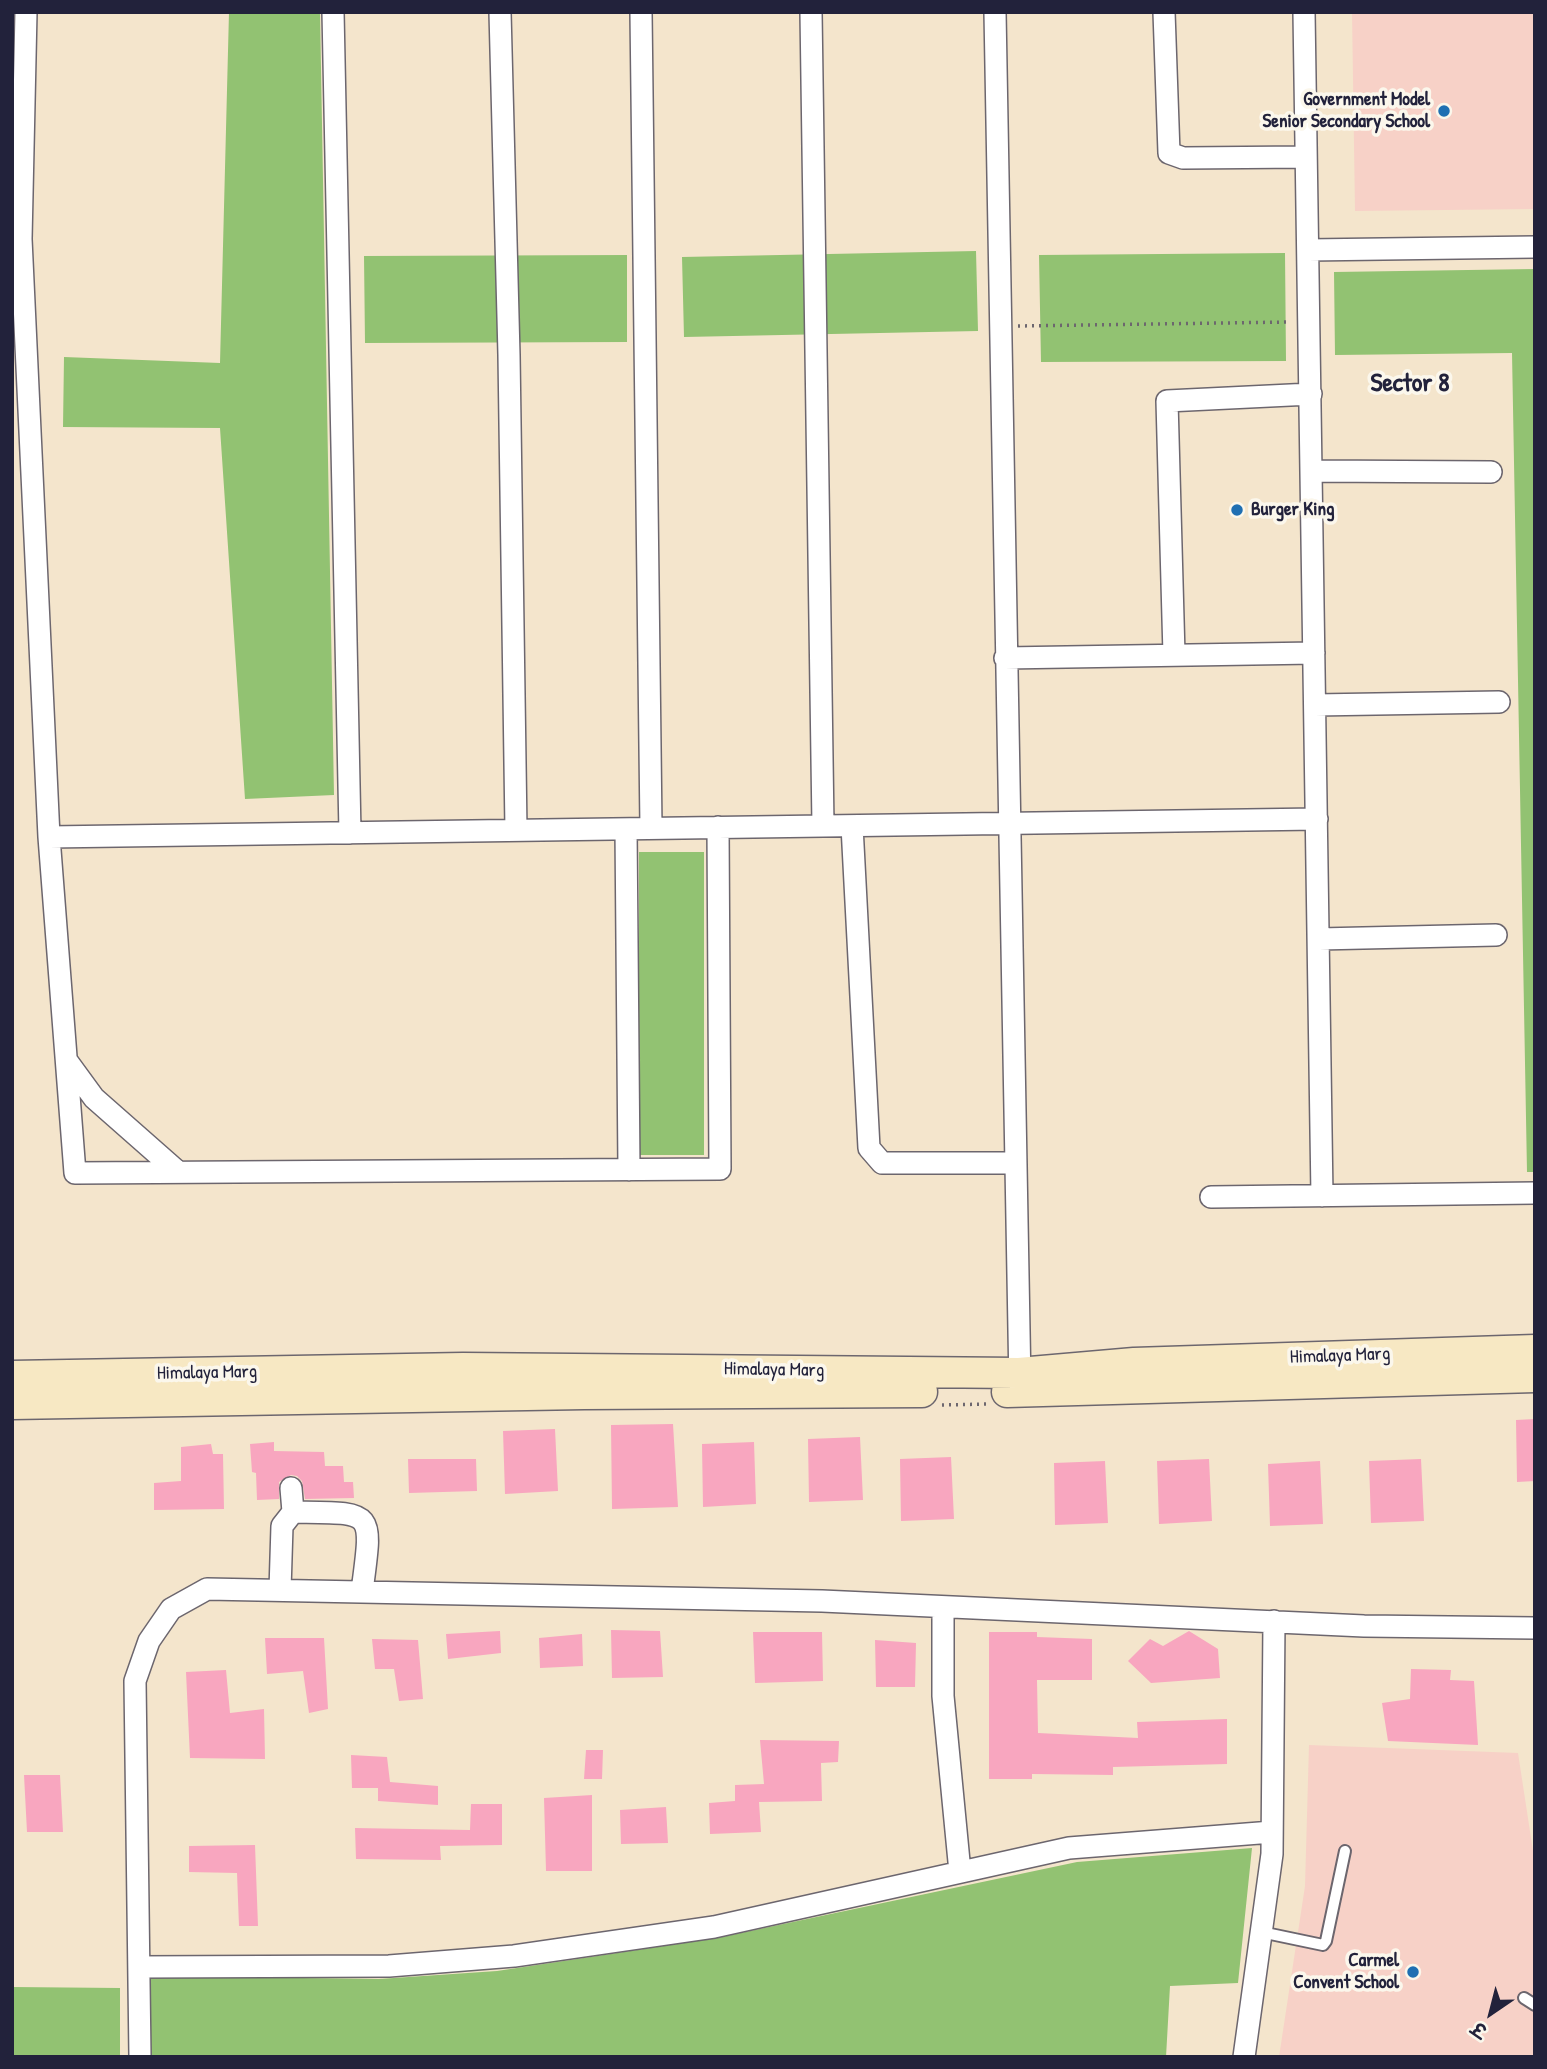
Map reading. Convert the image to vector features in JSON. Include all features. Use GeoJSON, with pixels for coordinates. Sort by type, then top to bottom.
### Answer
{"type":"FeatureCollection","features":[{"type":"Feature","properties":{"kind":"main road","name":"Himalaya Marg"},"geometry":{"type":"LineString","coordinates":[[12,1376],[463,1368],[1020,1382],[1134,1363],[1535,1350]]}},
{"type":"Feature","properties":{"kind":"main road","name":"Himalaya Marg"},"geometry":{"type":"LineString","coordinates":[[12,1404],[597,1394],[1020,1382],[1535,1377]]}},
{"type":"Feature","properties":{"kind":"street"},"geometry":{"type":"LineString","coordinates":[[26,12],[20,394],[49,837],[75,1173],[720,1169],[718,828]]}},
{"type":"Feature","properties":{"kind":"street"},"geometry":{"type":"LineString","coordinates":[[332,12],[350,833]]}},
{"type":"Feature","properties":{"kind":"street"},"geometry":{"type":"LineString","coordinates":[[500,12],[509,355],[516,830]]}},
{"type":"Feature","properties":{"kind":"street"},"geometry":{"type":"LineString","coordinates":[[641,12],[651,828]]}},
{"type":"Feature","properties":{"kind":"street"},"geometry":{"type":"LineString","coordinates":[[811,12],[823,826]]}},
{"type":"Feature","properties":{"kind":"street"},"geometry":{"type":"LineString","coordinates":[[995,12],[1020,1382]]}},
{"type":"Feature","properties":{"kind":"street"},"geometry":{"type":"LineString","coordinates":[[1164,12],[1169,153],[1183,158],[1306,157]]}},
{"type":"Feature","properties":{"kind":"street"},"geometry":{"type":"LineString","coordinates":[[1304,12],[1322,1196]]}},
{"type":"Feature","properties":{"kind":"street"},"geometry":{"type":"LineString","coordinates":[[1308,250],[1535,247]]}},
{"type":"Feature","properties":{"kind":"street"},"geometry":{"type":"LineString","coordinates":[[1174,655],[1167,401],[1311,394]]}},
{"type":"Feature","properties":{"kind":"street"},"geometry":{"type":"LineString","coordinates":[[1312,471],[1492,472]]}},
{"type":"Feature","properties":{"kind":"street"},"geometry":{"type":"LineString","coordinates":[[1006,658],[1314,653]]}},
{"type":"Feature","properties":{"kind":"street"},"geometry":{"type":"LineString","coordinates":[[1315,705],[1499,702]]}},
{"type":"Feature","properties":{"kind":"street"},"geometry":{"type":"LineString","coordinates":[[49,837],[1317,819]]}},
{"type":"Feature","properties":{"kind":"street"},"geometry":{"type":"LineString","coordinates":[[852,826],[869,1148],[881,1163],[1015,1163]]}},
{"type":"Feature","properties":{"kind":"street"},"geometry":{"type":"LineString","coordinates":[[626,829],[629,1170]]}},
{"type":"Feature","properties":{"kind":"street"},"geometry":{"type":"LineString","coordinates":[[1319,939],[1496,936]]}},
{"type":"Feature","properties":{"kind":"street"},"geometry":{"type":"LineString","coordinates":[[67,1060],[94,1098],[178,1172]]}},
{"type":"Feature","properties":{"kind":"street"},"geometry":{"type":"LineString","coordinates":[[1211,1197],[1535,1193]]}},
{"type":"Feature","properties":{"kind":"street"},"geometry":{"type":"LineString","coordinates":[[280,1590],[282,1527],[293,1512],[291,1488]]}},
{"type":"Feature","properties":{"kind":"street"},"geometry":{"type":"LineString","coordinates":[[293,1512],[351,1513],[365,1522],[368,1529],[362,1591]]}},
{"type":"Feature","properties":{"kind":"street"},"geometry":{"type":"LineString","coordinates":[[140,2057],[135,1681],[149,1640],[171,1609],[207,1590],[822,1601],[1364,1626],[1535,1628]]}},
{"type":"Feature","properties":{"kind":"street"},"geometry":{"type":"LineString","coordinates":[[943,1606],[943,1696],[960,1871]]}},
{"type":"Feature","properties":{"kind":"street"},"geometry":{"type":"LineString","coordinates":[[1244,2057],[1272,1854],[1274,1622]]}},
{"type":"Feature","properties":{"kind":"street"},"geometry":{"type":"LineString","coordinates":[[139,1967],[389,1966],[514,1956],[714,1927],[1069,1848],[1272,1832]]}},
{"type":"Feature","properties":{"kind":"lane"},"geometry":{"type":"LineString","coordinates":[[1261,1932],[1323,1945],[1345,1852]]}},
{"type":"Feature","properties":{"kind":"lane"},"geometry":{"type":"LineString","coordinates":[[1524,1998],[1535,2005]]}},
{"type":"Feature","properties":{"kind":"path"},"geometry":{"type":"LineString","coordinates":[[1001,327],[1310,321]]}},
{"type":"Feature","properties":{"kind":"shaded area","name":"Government Model Senior Secondary School"},"geometry":{"type":"Polygon","coordinates":[[[1352,12],[1535,12],[1535,209],[1355,211],[1352,12]]]}},
{"type":"Feature","properties":{"kind":"shaded area","name":"Carmel Convent School"},"geometry":{"type":"Polygon","coordinates":[[[1309,1745],[1518,1753],[1535,1864],[1535,2057],[1279,2057],[1305,1886],[1309,1745]]]}},
{"type":"Feature","properties":{"kind":"green space"},"geometry":{"type":"Polygon","coordinates":[[[229,12],[320,12],[334,795],[245,799],[220,428],[63,427],[64,357],[220,363],[229,12]]]}},
{"type":"Feature","properties":{"kind":"green space"},"geometry":{"type":"Polygon","coordinates":[[[976,251],[978,331],[684,337],[682,257],[976,251]]]}},
{"type":"Feature","properties":{"kind":"green space"},"geometry":{"type":"Polygon","coordinates":[[[1285,253],[1286,361],[1041,362],[1039,255],[1285,253]]]}},
{"type":"Feature","properties":{"kind":"green space"},"geometry":{"type":"Polygon","coordinates":[[[627,255],[627,342],[365,343],[364,256],[627,255]]]}},
{"type":"Feature","properties":{"kind":"green space"},"geometry":{"type":"Polygon","coordinates":[[[1535,269],[1535,1172],[1527,1172],[1512,353],[1335,355],[1334,272],[1535,269]]]}},
{"type":"Feature","properties":{"kind":"green space"},"geometry":{"type":"Polygon","coordinates":[[[639,852],[704,852],[704,1155],[639,1155],[639,852]]]}},
{"type":"Feature","properties":{"kind":"green space"},"geometry":{"type":"Polygon","coordinates":[[[1252,1848],[1238,1983],[1170,1986],[1166,2057],[151,2057],[149,1976],[379,1979],[497,1971],[717,1938],[1077,1862],[1252,1848]]]}},
{"type":"Feature","properties":{"kind":"green space"},"geometry":{"type":"Polygon","coordinates":[[[12,1987],[120,1988],[120,2057],[12,2057],[12,1987]]]}},
{"type":"Feature","properties":{"kind":"building"},"geometry":{"type":"Polygon","coordinates":[[[1535,1419],[1535,1481],[1517,1482],[1516,1420],[1535,1419]]]}},
{"type":"Feature","properties":{"kind":"building"},"geometry":{"type":"Polygon","coordinates":[[[673,1424],[678,1507],[612,1509],[611,1425],[673,1424]]]}},
{"type":"Feature","properties":{"kind":"building"},"geometry":{"type":"Polygon","coordinates":[[[555,1429],[558,1491],[505,1494],[503,1431],[555,1429]]]}},
{"type":"Feature","properties":{"kind":"building"},"geometry":{"type":"Polygon","coordinates":[[[860,1437],[863,1500],[809,1502],[808,1439],[860,1437]]]}},
{"type":"Feature","properties":{"kind":"building"},"geometry":{"type":"Polygon","coordinates":[[[274,1442],[274,1451],[324,1452],[325,1466],[343,1466],[344,1482],[353,1482],[354,1498],[305,1499],[302,1481],[291,1475],[279,1482],[279,1499],[257,1500],[256,1473],[252,1472],[250,1444],[274,1442]]]}},
{"type":"Feature","properties":{"kind":"building"},"geometry":{"type":"Polygon","coordinates":[[[754,1442],[756,1504],[703,1507],[702,1444],[754,1442]]]}},
{"type":"Feature","properties":{"kind":"building"},"geometry":{"type":"Polygon","coordinates":[[[211,1444],[213,1454],[223,1454],[224,1509],[154,1510],[154,1483],[181,1481],[181,1447],[211,1444]]]}},
{"type":"Feature","properties":{"kind":"building"},"geometry":{"type":"Polygon","coordinates":[[[951,1457],[954,1519],[901,1521],[900,1459],[951,1457]]]}},
{"type":"Feature","properties":{"kind":"building"},"geometry":{"type":"Polygon","coordinates":[[[408,1459],[476,1459],[477,1491],[409,1493],[408,1459]]]}},
{"type":"Feature","properties":{"kind":"building"},"geometry":{"type":"Polygon","coordinates":[[[1209,1459],[1212,1521],[1159,1524],[1157,1461],[1209,1459]]]}},
{"type":"Feature","properties":{"kind":"building"},"geometry":{"type":"Polygon","coordinates":[[[1421,1459],[1424,1521],[1371,1523],[1369,1461],[1421,1459]]]}},
{"type":"Feature","properties":{"kind":"building"},"geometry":{"type":"Polygon","coordinates":[[[1105,1461],[1108,1523],[1055,1525],[1054,1463],[1105,1461]]]}},
{"type":"Feature","properties":{"kind":"building"},"geometry":{"type":"Polygon","coordinates":[[[1320,1461],[1323,1524],[1270,1526],[1268,1464],[1320,1461]]]}},
{"type":"Feature","properties":{"kind":"building"},"geometry":{"type":"Polygon","coordinates":[[[611,1630],[660,1631],[663,1677],[612,1678],[611,1630]]]}},
{"type":"Feature","properties":{"kind":"building"},"geometry":{"type":"Polygon","coordinates":[[[500,1631],[501,1653],[448,1659],[446,1634],[500,1631]]]}},
{"type":"Feature","properties":{"kind":"building"},"geometry":{"type":"Polygon","coordinates":[[[1189,1631],[1218,1649],[1220,1678],[1151,1683],[1128,1661],[1150,1639],[1163,1646],[1189,1631]]]}},
{"type":"Feature","properties":{"kind":"building"},"geometry":{"type":"Polygon","coordinates":[[[753,1632],[822,1632],[823,1681],[755,1683],[753,1632]]]}},
{"type":"Feature","properties":{"kind":"building"},"geometry":{"type":"Polygon","coordinates":[[[989,1632],[1037,1632],[1037,1637],[1092,1639],[1092,1680],[1037,1680],[1038,1733],[1138,1738],[1137,1722],[1227,1719],[1227,1764],[1113,1767],[1113,1775],[1032,1774],[1032,1779],[989,1779],[989,1632]]]}},
{"type":"Feature","properties":{"kind":"building"},"geometry":{"type":"Polygon","coordinates":[[[582,1634],[583,1666],[540,1668],[539,1638],[582,1634]]]}},
{"type":"Feature","properties":{"kind":"building"},"geometry":{"type":"Polygon","coordinates":[[[265,1638],[324,1638],[328,1709],[309,1713],[303,1671],[267,1674],[265,1638]]]}},
{"type":"Feature","properties":{"kind":"building"},"geometry":{"type":"Polygon","coordinates":[[[372,1639],[418,1640],[423,1699],[399,1701],[394,1669],[375,1669],[372,1639]]]}},
{"type":"Feature","properties":{"kind":"building"},"geometry":{"type":"Polygon","coordinates":[[[875,1640],[916,1643],[915,1687],[876,1687],[875,1640]]]}},
{"type":"Feature","properties":{"kind":"building"},"geometry":{"type":"Polygon","coordinates":[[[1411,1669],[1451,1670],[1450,1680],[1474,1681],[1478,1745],[1388,1741],[1382,1703],[1410,1699],[1411,1669]]]}},
{"type":"Feature","properties":{"kind":"building"},"geometry":{"type":"Polygon","coordinates":[[[226,1670],[230,1713],[264,1709],[265,1759],[190,1758],[186,1672],[226,1670]]]}},
{"type":"Feature","properties":{"kind":"building"},"geometry":{"type":"Polygon","coordinates":[[[760,1740],[839,1741],[838,1762],[821,1763],[822,1801],[759,1802],[761,1832],[710,1834],[709,1803],[735,1801],[735,1785],[764,1784],[760,1740]]]}},
{"type":"Feature","properties":{"kind":"building"},"geometry":{"type":"Polygon","coordinates":[[[586,1750],[603,1750],[602,1779],[584,1779],[586,1750]]]}},
{"type":"Feature","properties":{"kind":"building"},"geometry":{"type":"Polygon","coordinates":[[[351,1755],[387,1757],[390,1782],[438,1786],[438,1805],[378,1801],[378,1788],[352,1788],[351,1755]]]}},
{"type":"Feature","properties":{"kind":"building"},"geometry":{"type":"Polygon","coordinates":[[[24,1775],[60,1775],[63,1832],[27,1832],[24,1775]]]}},
{"type":"Feature","properties":{"kind":"building"},"geometry":{"type":"Polygon","coordinates":[[[592,1795],[592,1871],[546,1871],[544,1798],[592,1795]]]}},
{"type":"Feature","properties":{"kind":"building"},"geometry":{"type":"Polygon","coordinates":[[[471,1804],[502,1804],[502,1845],[440,1846],[441,1860],[356,1859],[355,1828],[470,1830],[471,1804]]]}},
{"type":"Feature","properties":{"kind":"building"},"geometry":{"type":"Polygon","coordinates":[[[666,1807],[668,1843],[621,1844],[620,1810],[666,1807]]]}},
{"type":"Feature","properties":{"kind":"building"},"geometry":{"type":"Polygon","coordinates":[[[255,1845],[258,1926],[239,1926],[237,1873],[189,1872],[189,1846],[255,1845]]]}},
{"type":"Feature","properties":{"kind":"place","name":"Government Model Senior Secondary School"},"geometry":{"type":"Point","coordinates":[1444,111]}},
{"type":"Feature","properties":{"kind":"place","name":"Burger King"},"geometry":{"type":"Point","coordinates":[1237,510]}},
{"type":"Feature","properties":{"kind":"place","name":"Carmel Convent School"},"geometry":{"type":"Point","coordinates":[1413,1972]}},
{"type":"Feature","properties":{"kind":"district","name":"Sector 8"},"geometry":{"type":"Point","coordinates":[1410,384]}}]}
